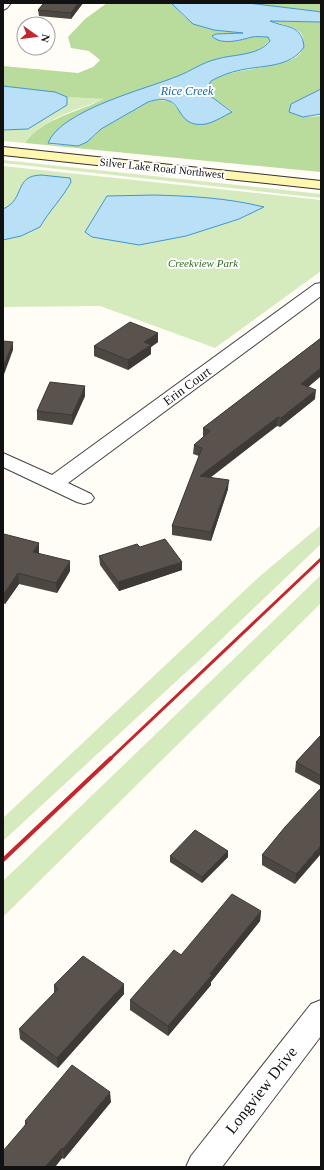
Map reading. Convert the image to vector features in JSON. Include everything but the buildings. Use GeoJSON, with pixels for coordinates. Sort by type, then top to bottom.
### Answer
{"type":"FeatureCollection","features":[{"type":"Feature","properties":{"kind":"main road","name":"Silver Lake Road Northwest"},"geometry":{"type":"LineString","coordinates":[[3,152],[321,185]]}},
{"type":"Feature","properties":{"kind":"street","name":"Erin Court"},"geometry":{"type":"LineString","coordinates":[[53,484],[321,288]]}},
{"type":"Feature","properties":{"kind":"street"},"geometry":{"type":"LineString","coordinates":[[3,459],[84,498]]}},
{"type":"Feature","properties":{"kind":"street","name":"Longview Drive"},"geometry":{"type":"LineString","coordinates":[[202,1167],[321,1013]]}},
{"type":"Feature","properties":{"kind":"green space"},"geometry":{"type":"Polygon","coordinates":[[[107,3],[171,3],[186,18],[214,30],[243,33],[216,34],[212,36],[217,39],[232,41],[252,37],[268,37],[270,40],[259,49],[252,52],[212,60],[163,82],[103,103],[62,127],[49,144],[78,146],[93,137],[101,129],[148,102],[156,100],[170,101],[190,122],[207,122],[222,117],[232,111],[205,92],[213,80],[230,73],[288,61],[296,57],[301,52],[303,37],[301,33],[286,25],[270,21],[321,22],[321,89],[311,95],[303,117],[321,116],[321,172],[25,143],[32,134],[41,127],[62,116],[104,99],[67,97],[55,92],[3,86],[3,66],[78,73],[93,67],[100,60],[89,51],[71,48],[68,37],[85,19],[107,3]]]}},
{"type":"Feature","properties":{"kind":"green space"},"geometry":{"type":"Polygon","coordinates":[[[248,3],[321,3],[321,12],[314,11],[248,3]]]}},
{"type":"Feature","properties":{"kind":"green space"},"geometry":{"type":"Polygon","coordinates":[[[67,97],[105,99],[50,121],[41,127],[25,143],[3,141],[3,130],[9,130],[67,105],[67,97]]]}},
{"type":"Feature","properties":{"kind":"green space"},"geometry":{"type":"Polygon","coordinates":[[[3,160],[321,194],[321,198],[3,163],[3,160]]]}},
{"type":"Feature","properties":{"kind":"green space","name":"Creekview Park"},"geometry":{"type":"Polygon","coordinates":[[[3,166],[321,200],[321,271],[215,348],[100,306],[3,307],[3,166]]]}},
{"type":"Feature","properties":{"kind":"green space"},"geometry":{"type":"Polygon","coordinates":[[[321,525],[321,544],[208,652],[3,841],[3,818],[260,576],[321,525]]]}},
{"type":"Feature","properties":{"kind":"green space"},"geometry":{"type":"Polygon","coordinates":[[[321,575],[321,603],[3,917],[3,881],[321,575]]]}},
{"type":"Feature","properties":{"kind":"water","name":"Rice Creek"},"geometry":{"type":"Polygon","coordinates":[[[171,3],[248,3],[314,11],[321,12],[321,22],[270,21],[297,31],[303,40],[304,47],[298,54],[284,62],[233,72],[211,81],[205,92],[232,112],[216,120],[206,124],[191,123],[182,116],[173,103],[167,100],[158,100],[148,102],[101,129],[87,142],[78,146],[48,143],[56,131],[69,120],[86,111],[126,94],[178,76],[212,60],[252,52],[265,46],[270,41],[268,37],[252,37],[226,42],[220,41],[212,36],[216,34],[243,33],[214,30],[193,24],[171,3]]]}},
{"type":"Feature","properties":{"kind":"water"},"geometry":{"type":"Polygon","coordinates":[[[3,86],[55,92],[67,97],[67,105],[28,129],[3,130],[3,86]]]}},
{"type":"Feature","properties":{"kind":"water"},"geometry":{"type":"Polygon","coordinates":[[[321,89],[321,114],[303,117],[289,112],[291,104],[321,89]]]}},
{"type":"Feature","properties":{"kind":"water"},"geometry":{"type":"Polygon","coordinates":[[[41,175],[70,178],[71,182],[40,227],[21,236],[3,240],[3,209],[15,200],[26,179],[32,176],[41,175]]]}},
{"type":"Feature","properties":{"kind":"water"},"geometry":{"type":"Polygon","coordinates":[[[154,195],[237,201],[264,207],[239,219],[186,236],[139,245],[92,237],[85,232],[107,196],[154,195]]]}},
{"type":"Feature","properties":{"kind":"railway"},"geometry":{"type":"LineString","coordinates":[[110,759],[321,559]]}},
{"type":"Feature","properties":{"kind":"railway"},"geometry":{"type":"LineString","coordinates":[[3,860],[111,758]]}}]}
